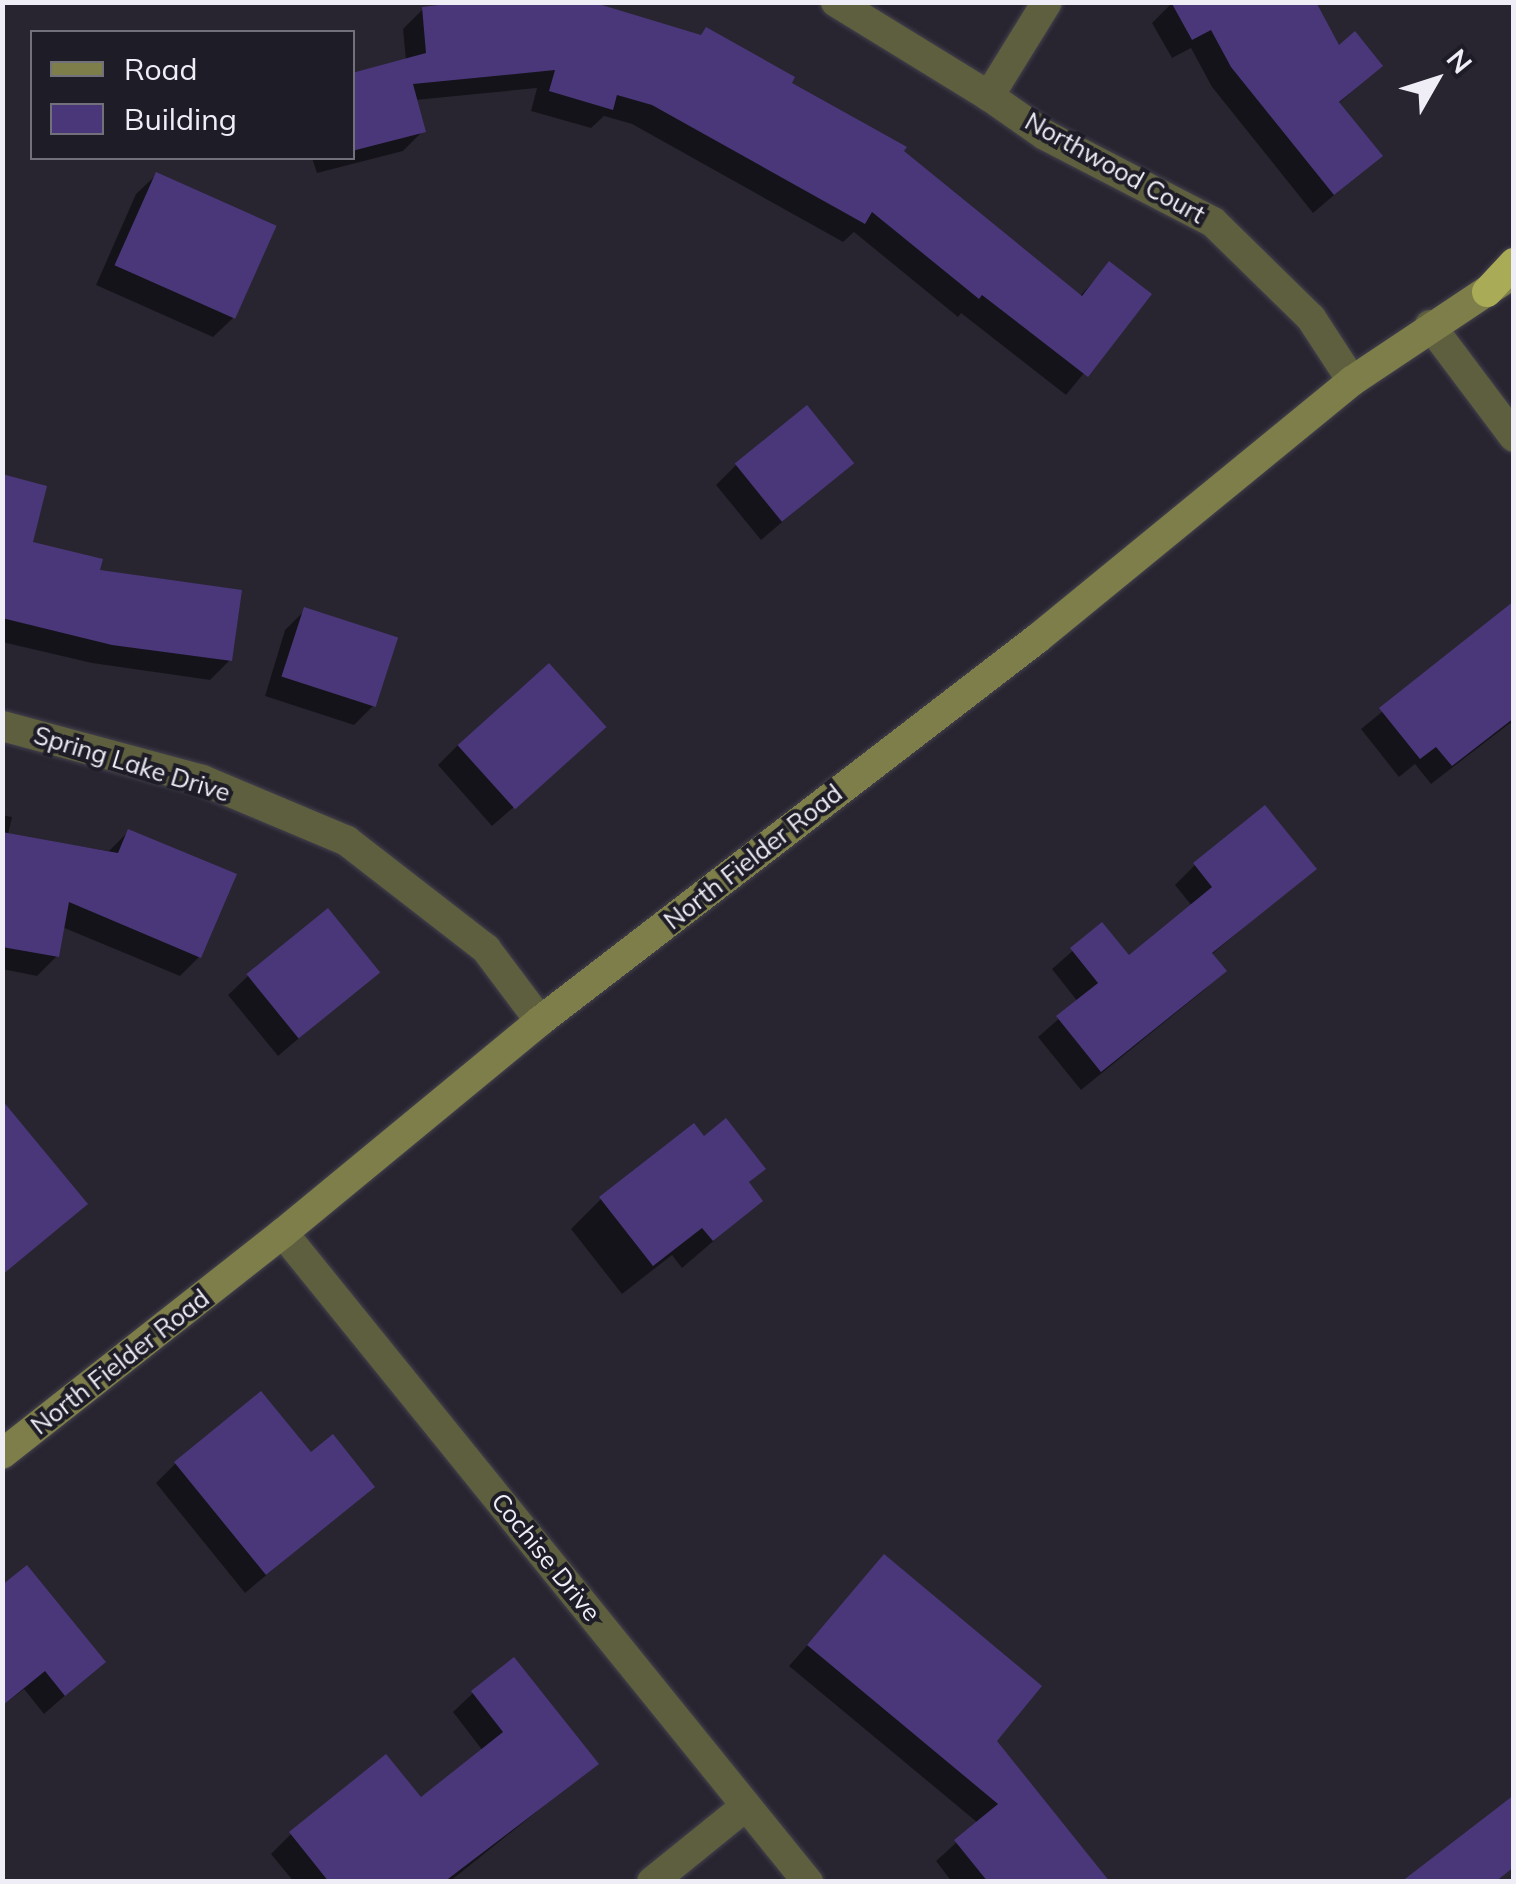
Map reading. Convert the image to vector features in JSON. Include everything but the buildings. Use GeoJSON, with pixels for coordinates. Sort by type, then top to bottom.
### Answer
{"type":"FeatureCollection","features":[{"type":"Feature","properties":{"kind":"highway"},"geometry":{"type":"LineString","coordinates":[[1505,282],[1514,263]]}},
{"type":"Feature","properties":{"kind":"main road","name":"North Fielder Road"},"geometry":{"type":"LineString","coordinates":[[2,1454],[283,1232],[540,1021],[1038,638],[1352,380],[1430,325],[1505,282]]}},
{"type":"Feature","properties":{"kind":"street","name":"Northwood Court"},"geometry":{"type":"LineString","coordinates":[[836,2],[989,96],[1045,136],[1213,222],[1311,318],[1352,380]]}},
{"type":"Feature","properties":{"kind":"street"},"geometry":{"type":"LineString","coordinates":[[989,96],[1047,2]]}},
{"type":"Feature","properties":{"kind":"street"},"geometry":{"type":"LineString","coordinates":[[1430,325],[1514,436]]}},
{"type":"Feature","properties":{"kind":"street","name":"Spring Lake Drive"},"geometry":{"type":"LineString","coordinates":[[2,726],[202,780],[348,842],[486,949],[540,1021]]}},
{"type":"Feature","properties":{"kind":"street","name":"Cochise Drive"},"geometry":{"type":"LineString","coordinates":[[283,1232],[808,1882]]}},
{"type":"Feature","properties":{"kind":"street"},"geometry":{"type":"LineString","coordinates":[[652,1882],[746,1806]]}}]}
